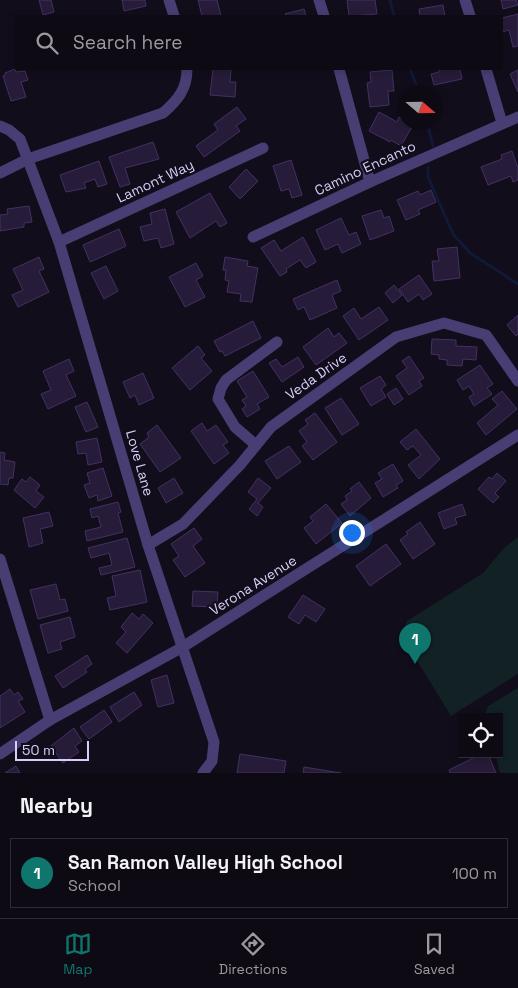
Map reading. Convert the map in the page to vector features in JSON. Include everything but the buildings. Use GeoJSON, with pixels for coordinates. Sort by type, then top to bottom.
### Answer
{"type":"FeatureCollection","features":[{"type":"Feature","properties":{"kind":"street"},"geometry":{"type":"LineString","coordinates":[[169,0],[174,15]]}},
{"type":"Feature","properties":{"kind":"street"},"geometry":{"type":"LineString","coordinates":[[319,0],[324,15]]}},
{"type":"Feature","properties":{"kind":"street"},"geometry":{"type":"LineString","coordinates":[[466,0],[470,15]]}},
{"type":"Feature","properties":{"kind":"street"},"geometry":{"type":"LineString","coordinates":[[0,173],[28,159],[164,113],[178,100],[187,82],[187,70]]}},
{"type":"Feature","properties":{"kind":"street"},"geometry":{"type":"LineString","coordinates":[[339,70],[370,182]]}},
{"type":"Feature","properties":{"kind":"street"},"geometry":{"type":"LineString","coordinates":[[486,70],[502,123]]}},
{"type":"Feature","properties":{"kind":"street","name":"Camino Encanto"},"geometry":{"type":"LineString","coordinates":[[254,237],[370,182],[518,117]]}},
{"type":"Feature","properties":{"kind":"street","name":"Love Lane"},"geometry":{"type":"LineString","coordinates":[[0,126],[9,130],[20,139],[59,242],[148,545],[214,742],[212,761],[204,773]]}},
{"type":"Feature","properties":{"kind":"street","name":"Lamont Way"},"geometry":{"type":"LineString","coordinates":[[59,242],[263,148]]}},
{"type":"Feature","properties":{"kind":"street","name":"Veda Drive"},"geometry":{"type":"LineString","coordinates":[[148,545],[183,524],[271,427],[396,337],[444,323],[486,335],[518,382]]}},
{"type":"Feature","properties":{"kind":"street"},"geometry":{"type":"LineString","coordinates":[[256,445],[235,427],[218,399],[221,388],[226,380],[277,342]]}},
{"type":"Feature","properties":{"kind":"street","name":"Verona Avenue"},"geometry":{"type":"LineString","coordinates":[[0,754],[50,720],[181,648],[518,435]]}},
{"type":"Feature","properties":{"kind":"street"},"geometry":{"type":"LineString","coordinates":[[0,559],[50,720]]}},
{"type":"Feature","properties":{"kind":"shaded area"},"geometry":{"type":"Polygon","coordinates":[[[518,537],[518,674],[451,716],[416,659],[419,657],[404,630],[407,621],[483,573],[504,548],[518,537]]]}},
{"type":"Feature","properties":{"kind":"shaded area"},"geometry":{"type":"Polygon","coordinates":[[[518,688],[518,773],[500,773],[496,758],[503,758],[503,713],[485,713],[488,706],[518,688]]]}},
{"type":"Feature","properties":{"kind":"waterway"},"geometry":{"type":"LineString","coordinates":[[390,0],[394,15]]}},
{"type":"Feature","properties":{"kind":"waterway"},"geometry":{"type":"LineString","coordinates":[[410,70],[416,85]]}},
{"type":"Feature","properties":{"kind":"waterway"},"geometry":{"type":"LineString","coordinates":[[429,130],[433,146]]}},
{"type":"Feature","properties":{"kind":"waterway"},"geometry":{"type":"LineString","coordinates":[[428,167],[428,177],[453,234],[470,253],[518,284]]}},
{"type":"Feature","properties":{"kind":"place","name":"San Ramon Valley High School"},"geometry":{"type":"Point","coordinates":[415,664]}}]}
